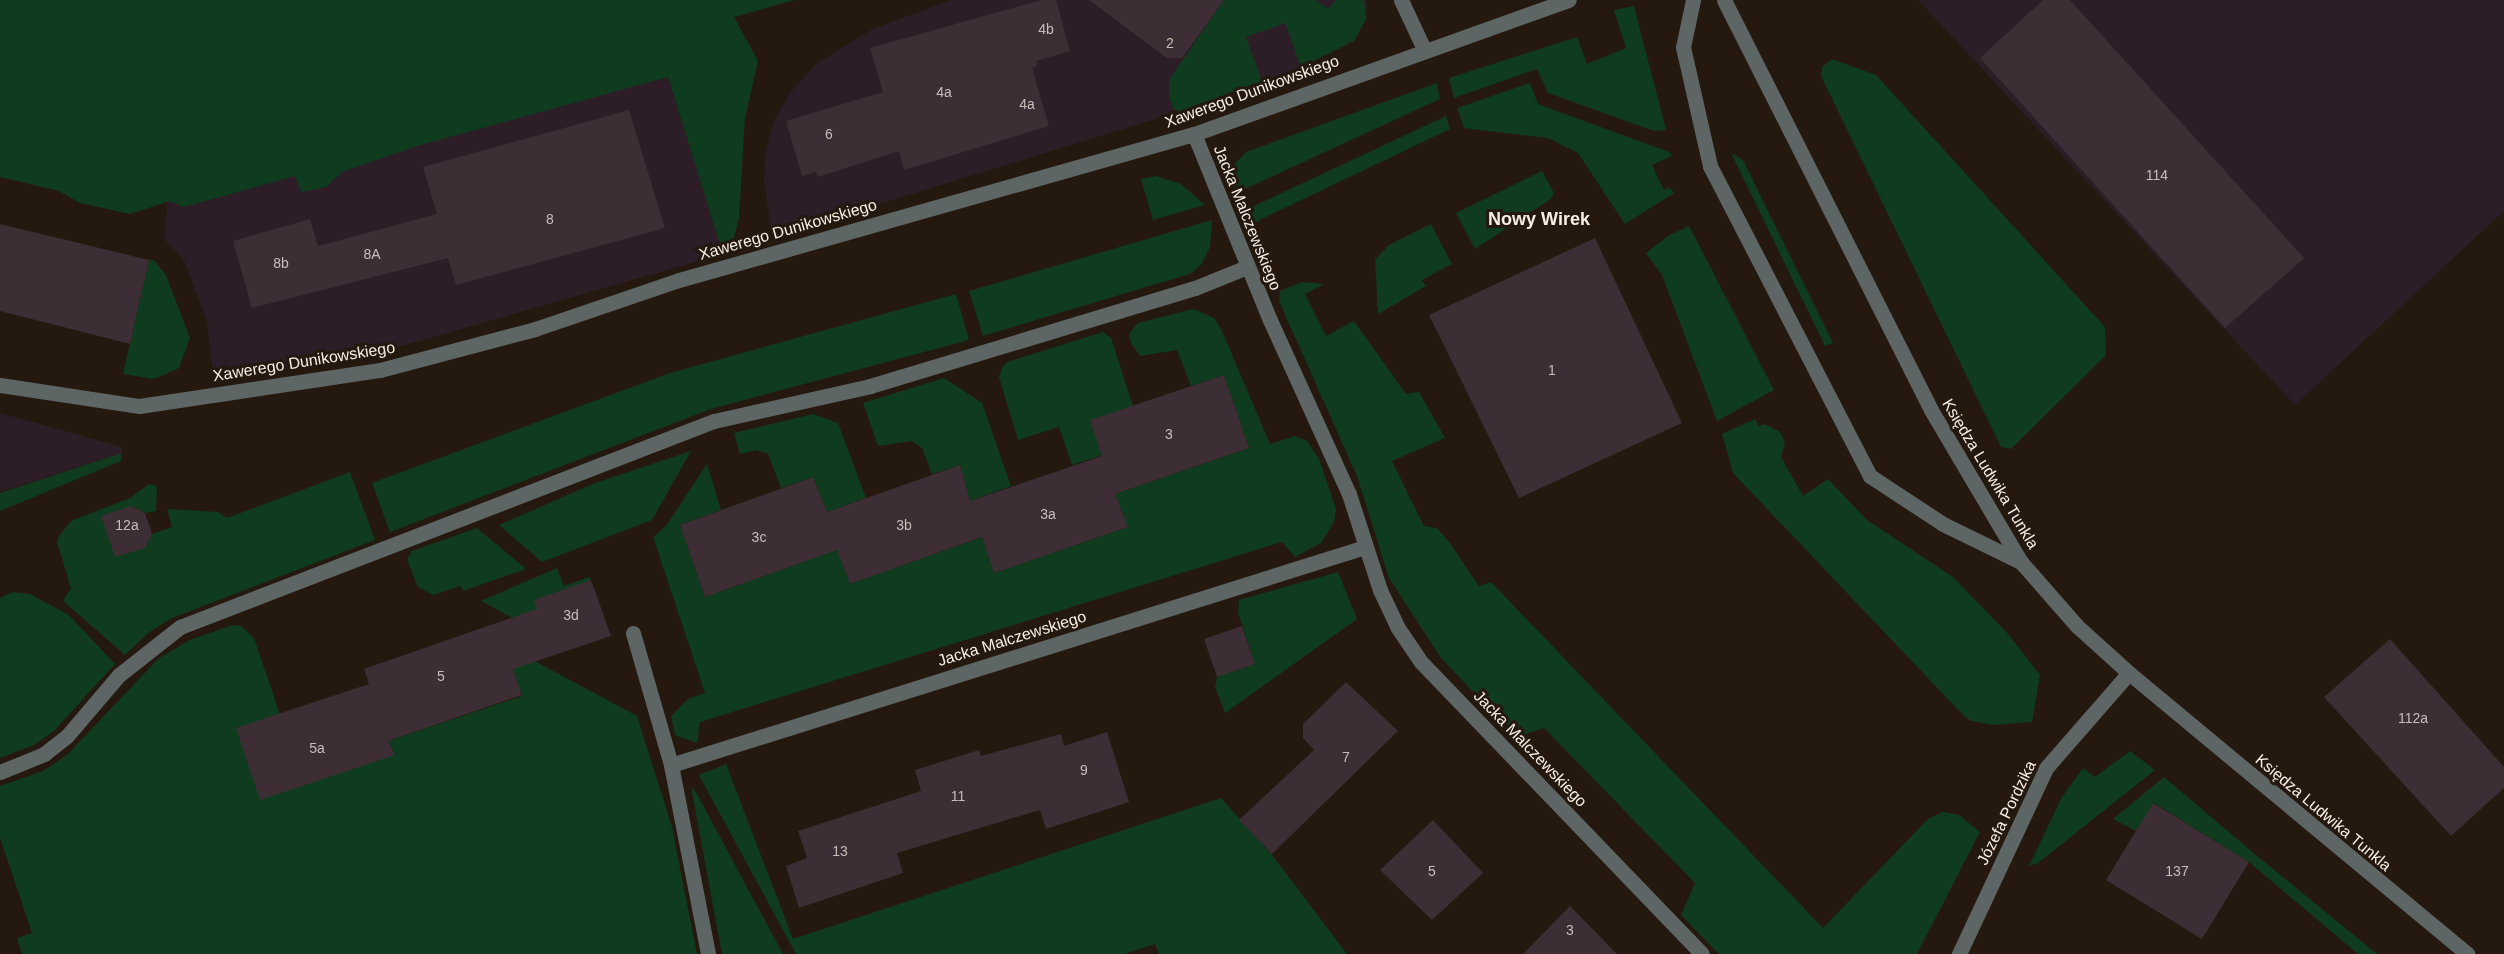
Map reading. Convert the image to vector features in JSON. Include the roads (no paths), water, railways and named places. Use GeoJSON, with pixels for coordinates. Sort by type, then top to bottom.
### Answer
{"type":"FeatureCollection","features":[{"type":"Feature","properties":{"kind":"street"},"geometry":{"type":"LineString","coordinates":[[1401,0],[1424,49]]}},
{"type":"Feature","properties":{"kind":"street","name":"Xawerego Dunikowskiego"},"geometry":{"type":"LineString","coordinates":[[0,385],[139,406],[380,370],[535,329],[679,280],[1194,134],[1424,49],[1569,0]]}},
{"type":"Feature","properties":{"kind":"street"},"geometry":{"type":"LineString","coordinates":[[1693,0],[1683,47],[1710,166],[1870,476],[1943,524],[2021,562]]}},
{"type":"Feature","properties":{"kind":"street","name":"Księdza Ludwika Tunkla"},"geometry":{"type":"LineString","coordinates":[[1724,0],[1926,401],[2021,562],[2077,626],[2129,674],[2468,954]]}},
{"type":"Feature","properties":{"kind":"street","name":"Jacka Malczewskiego"},"geometry":{"type":"LineString","coordinates":[[1194,134],[1247,267],[1349,494],[1365,547],[1398,628],[1421,662],[1702,954]]}},
{"type":"Feature","properties":{"kind":"street"},"geometry":{"type":"LineString","coordinates":[[0,772],[44,754],[67,736],[123,671],[180,627],[714,421],[870,386],[1195,288],[1247,267]]}},
{"type":"Feature","properties":{"kind":"street","name":"Jacka Malczewskiego"},"geometry":{"type":"LineString","coordinates":[[671,765],[1365,547]]}},
{"type":"Feature","properties":{"kind":"street"},"geometry":{"type":"LineString","coordinates":[[633,633],[671,765],[708,954]]}},
{"type":"Feature","properties":{"kind":"street","name":"Józefa Pordzika"},"geometry":{"type":"LineString","coordinates":[[1959,954],[2046,768],[2129,674]]}},
{"type":"Feature","properties":{"kind":"district","name":"Nowy Wirek"},"geometry":{"type":"Point","coordinates":[1539,219]}}]}
